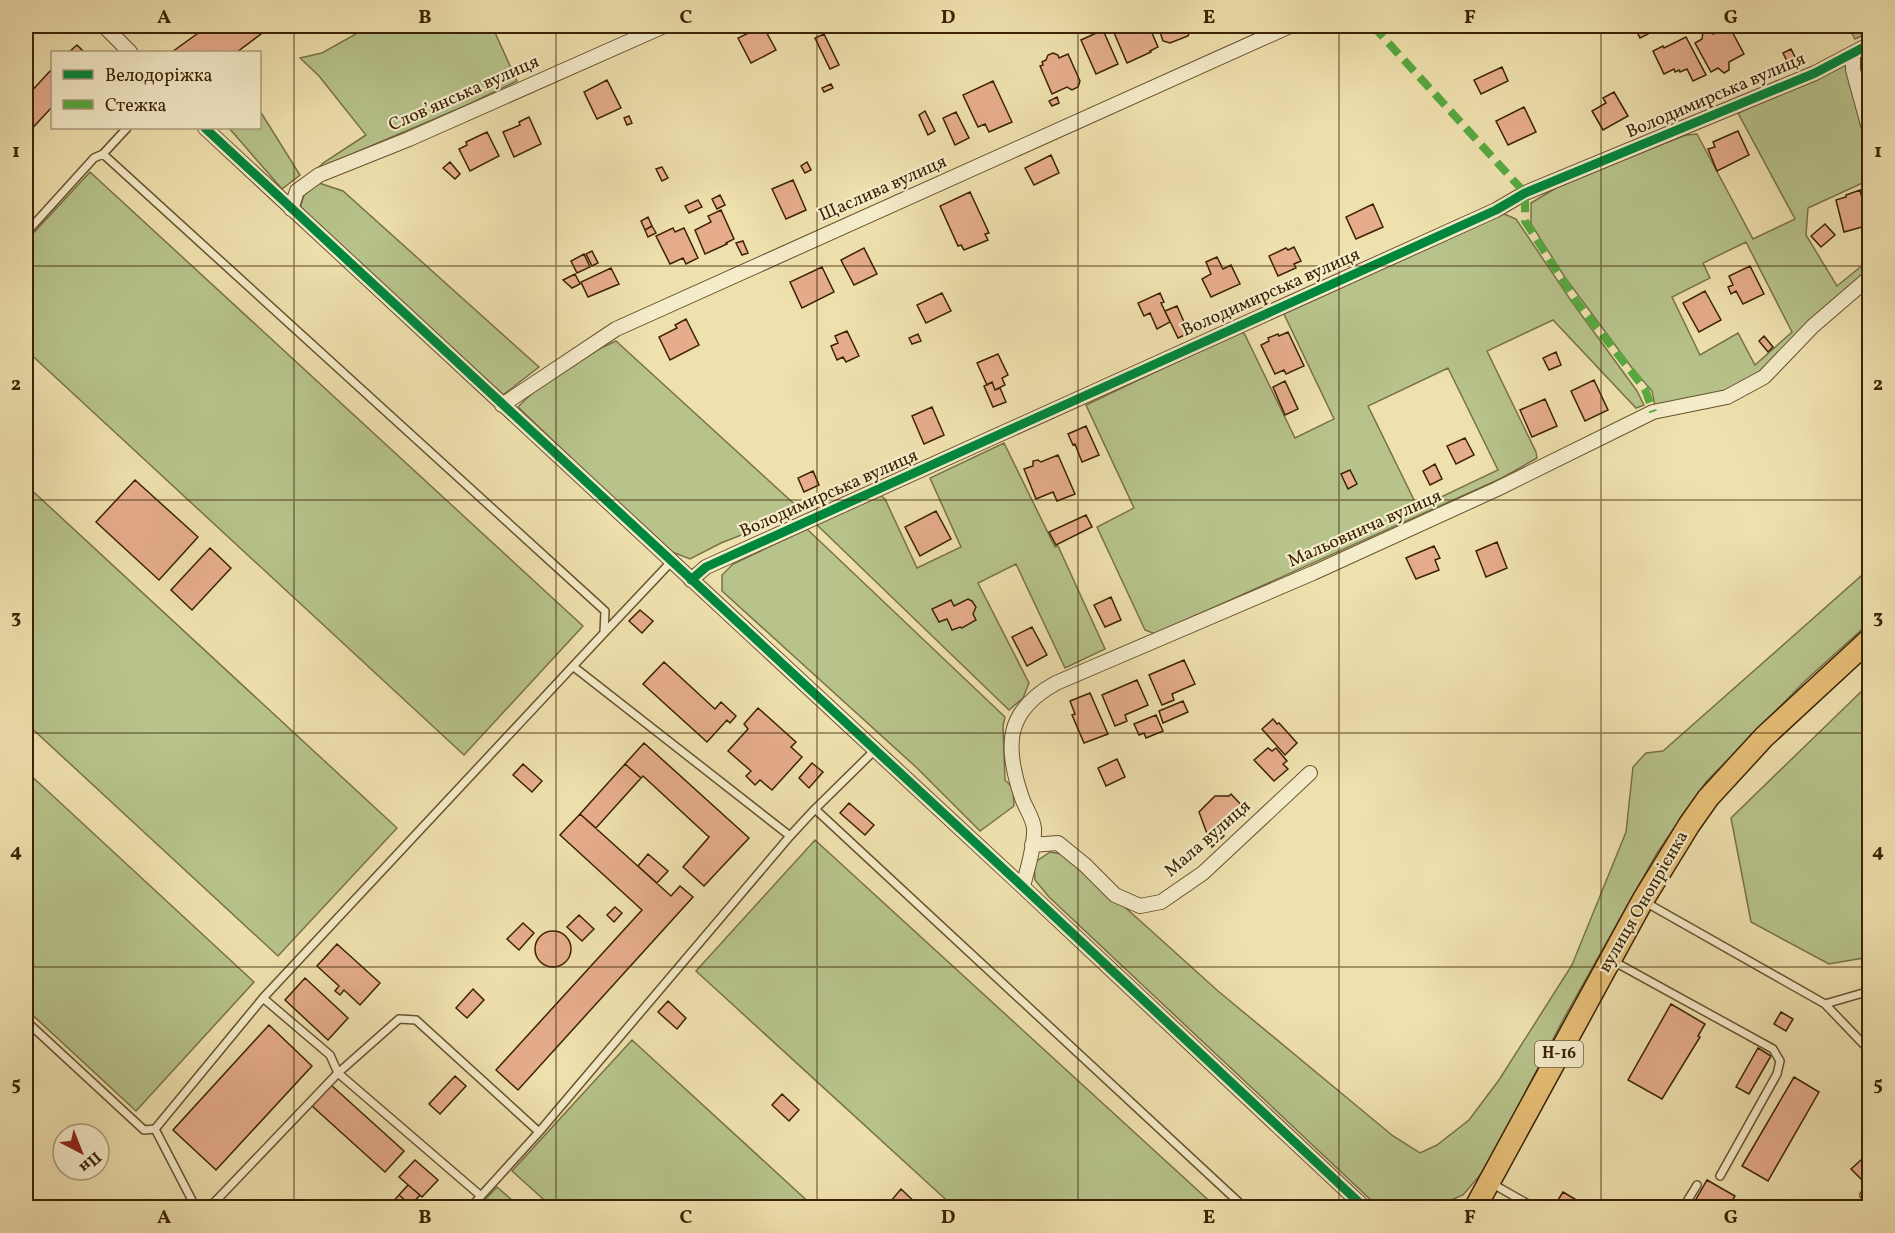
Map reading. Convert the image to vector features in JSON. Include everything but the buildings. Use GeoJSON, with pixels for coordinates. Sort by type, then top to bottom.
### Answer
{"type":"FeatureCollection","features":[{"type":"Feature","properties":{"kind":"main road","name":"вулиця Онопрієнка"},"geometry":{"type":"LineString","coordinates":[[1477,1198],[1643,900],[1689,825],[1720,784],[1764,737],[1869,639]]}},
{"type":"Feature","properties":{"kind":"street"},"geometry":{"type":"LineString","coordinates":[[104,26],[129,51]]}},
{"type":"Feature","properties":{"kind":"street","name":"Словʼянська вулиця"},"geometry":{"type":"LineString","coordinates":[[291,209],[297,191],[319,175],[409,139],[664,26]]}},
{"type":"Feature","properties":{"kind":"street","name":"Щаслива вулиця"},"geometry":{"type":"LineString","coordinates":[[502,405],[616,329],[1290,26]]}},
{"type":"Feature","properties":{"kind":"street","name":"Володимирська вулиця"},"geometry":{"type":"LineString","coordinates":[[691,580],[706,567],[1496,210],[1525,193],[1815,73],[1869,45]]}},
{"type":"Feature","properties":{"kind":"street"},"geometry":{"type":"LineString","coordinates":[[1853,53],[1853,70],[1869,132]]}},
{"type":"Feature","properties":{"kind":"street"},"geometry":{"type":"LineString","coordinates":[[206,129],[1023,887],[1365,1208]]}},
{"type":"Feature","properties":{"kind":"street","name":"Мальовнича вулиця"},"geometry":{"type":"LineString","coordinates":[[1023,887],[1034,826],[1022,800],[1013,770],[1010,742],[1016,722],[1024,707],[1040,692],[1056,683],[1324,568],[1497,489],[1653,412],[1727,397],[1764,377],[1814,326],[1869,278]]}},
{"type":"Feature","properties":{"kind":"street","name":"Мала вулиця"},"geometry":{"type":"LineString","coordinates":[[1032,845],[1058,843],[1085,865],[1115,895],[1140,906],[1161,902],[1203,873],[1311,773]]}},
{"type":"Feature","properties":{"kind":"lane"},"geometry":{"type":"LineString","coordinates":[[26,233],[94,158],[103,154],[126,129]]}},
{"type":"Feature","properties":{"kind":"lane"},"geometry":{"type":"LineString","coordinates":[[103,154],[605,611],[604,633]]}},
{"type":"Feature","properties":{"kind":"lane"},"geometry":{"type":"LineString","coordinates":[[26,1021],[144,1130],[155,1129],[263,998],[671,562]]}},
{"type":"Feature","properties":{"kind":"lane"},"geometry":{"type":"LineString","coordinates":[[574,667],[790,836]]}},
{"type":"Feature","properties":{"kind":"lane"},"geometry":{"type":"LineString","coordinates":[[471,1208],[539,1132],[790,836],[814,809],[875,750]]}},
{"type":"Feature","properties":{"kind":"lane"},"geometry":{"type":"LineString","coordinates":[[814,809],[1245,1208]]}},
{"type":"Feature","properties":{"kind":"lane"},"geometry":{"type":"LineString","coordinates":[[1643,900],[1825,1004],[1869,1052]]}},
{"type":"Feature","properties":{"kind":"lane"},"geometry":{"type":"LineString","coordinates":[[1611,960],[1773,1049],[1780,1061],[1777,1074],[1720,1176]]}},
{"type":"Feature","properties":{"kind":"lane"},"geometry":{"type":"LineString","coordinates":[[1825,1004],[1869,991]]}},
{"type":"Feature","properties":{"kind":"lane"},"geometry":{"type":"LineString","coordinates":[[263,998],[330,1055],[338,1073],[481,1196]]}},
{"type":"Feature","properties":{"kind":"lane"},"geometry":{"type":"LineString","coordinates":[[209,1208],[338,1073],[399,1019],[416,1020],[539,1132]]}},
{"type":"Feature","properties":{"kind":"lane"},"geometry":{"type":"LineString","coordinates":[[155,1129],[196,1208]]}},
{"type":"Feature","properties":{"kind":"lane"},"geometry":{"type":"LineString","coordinates":[[1683,1208],[1697,1185]]}},
{"type":"Feature","properties":{"kind":"lane"},"geometry":{"type":"LineString","coordinates":[[1477,1198],[1535,1208]]}},
{"type":"Feature","properties":{"kind":"green space"},"geometry":{"type":"Polygon","coordinates":[[[370,26],[492,26],[517,81],[467,105],[317,169],[366,135],[319,76],[300,58],[322,53],[370,26]]]}},
{"type":"Feature","properties":{"kind":"green space"},"geometry":{"type":"Polygon","coordinates":[[[1848,26],[1869,26],[1869,32],[1855,39],[1848,26]]]}},
{"type":"Feature","properties":{"kind":"green space"},"geometry":{"type":"Polygon","coordinates":[[[1869,49],[1869,103],[1859,66],[1865,52],[1869,49]]]}},
{"type":"Feature","properties":{"kind":"green space"},"geometry":{"type":"Polygon","coordinates":[[[1845,61],[1869,147],[1869,180],[1808,208],[1806,235],[1837,286],[1869,260],[1869,274],[1762,371],[1722,394],[1655,406],[1652,391],[1632,368],[1564,276],[1531,224],[1531,203],[1566,182],[1686,135],[1697,134],[1753,239],[1795,219],[1738,113],[1845,61]],[[1746,242],[1703,263],[1710,278],[1672,297],[1700,355],[1738,333],[1755,365],[1792,332],[1746,242]]]}},
{"type":"Feature","properties":{"kind":"green space"},"geometry":{"type":"Polygon","coordinates":[[[261,113],[300,175],[282,189],[230,129],[261,129],[261,113]]]}},
{"type":"Feature","properties":{"kind":"green space"},"geometry":{"type":"Polygon","coordinates":[[[90,172],[583,626],[464,755],[26,350],[26,241],[90,172]]]}},
{"type":"Feature","properties":{"kind":"green space"},"geometry":{"type":"Polygon","coordinates":[[[319,183],[343,191],[539,367],[503,395],[300,208],[304,195],[319,183]]]}},
{"type":"Feature","properties":{"kind":"green space"},"geometry":{"type":"Polygon","coordinates":[[[1502,213],[1516,219],[1572,302],[1637,391],[1644,405],[1636,408],[1553,320],[1487,351],[1537,458],[1502,478],[1155,634],[1145,630],[1097,527],[1134,508],[1086,405],[1241,331],[1295,438],[1334,419],[1283,312],[1502,213]],[[1448,368],[1368,406],[1418,508],[1498,470],[1448,368]]]}},
{"type":"Feature","properties":{"kind":"green space"},"geometry":{"type":"Polygon","coordinates":[[[616,341],[802,511],[721,543],[690,559],[667,550],[518,407],[564,370],[616,341]]]}},
{"type":"Feature","properties":{"kind":"green space"},"geometry":{"type":"Polygon","coordinates":[[[1004,443],[1055,547],[1058,546],[1105,649],[1065,668],[1016,564],[978,583],[1029,683],[1023,698],[1009,710],[816,524],[880,495],[885,499],[917,568],[961,547],[930,478],[1004,443]]]}},
{"type":"Feature","properties":{"kind":"green space"},"geometry":{"type":"Polygon","coordinates":[[[26,485],[397,828],[278,956],[26,723],[26,485]]]}},
{"type":"Feature","properties":{"kind":"green space"},"geometry":{"type":"Polygon","coordinates":[[[807,529],[1005,717],[1003,726],[1005,780],[1013,788],[1014,806],[980,831],[917,768],[722,591],[722,575],[733,564],[807,529]]]}},
{"type":"Feature","properties":{"kind":"green space"},"geometry":{"type":"Polygon","coordinates":[[[1869,569],[1869,623],[1806,680],[1706,782],[1657,853],[1564,1018],[1486,1168],[1463,1195],[1432,1208],[1390,1207],[1371,1200],[1049,897],[1035,880],[1034,863],[1050,852],[1067,855],[1218,991],[1393,1136],[1420,1153],[1437,1145],[1469,1120],[1499,1080],[1572,965],[1626,832],[1633,767],[1646,753],[1663,751],[1869,569]]]}},
{"type":"Feature","properties":{"kind":"green space"},"geometry":{"type":"Polygon","coordinates":[[[1869,684],[1869,957],[1829,964],[1751,922],[1731,818],[1869,684]]]}},
{"type":"Feature","properties":{"kind":"green space"},"geometry":{"type":"Polygon","coordinates":[[[26,771],[254,982],[136,1111],[26,1009],[26,771]]]}},
{"type":"Feature","properties":{"kind":"green space"},"geometry":{"type":"Polygon","coordinates":[[[815,840],[1216,1207],[954,1207],[696,971],[815,840]]]}},
{"type":"Feature","properties":{"kind":"green space"},"geometry":{"type":"Polygon","coordinates":[[[632,1040],[814,1207],[552,1207],[512,1171],[632,1040]]]}},
{"type":"Feature","properties":{"kind":"green space"},"geometry":{"type":"Polygon","coordinates":[[[497,1187],[520,1207],[478,1207],[497,1187]]]}},
{"type":"Feature","properties":{"kind":"marked path"},"geometry":{"type":"LineString","coordinates":[[1373,26],[1525,193],[1525,221],[1576,301],[1645,389],[1653,412]]}},
{"type":"Feature","properties":{"kind":"cycle path"},"geometry":{"type":"LineString","coordinates":[[691,580],[706,567],[1496,210],[1525,193],[1815,73],[1870,44]]}},
{"type":"Feature","properties":{"kind":"cycle path"},"geometry":{"type":"LineString","coordinates":[[206,129],[1023,887],[1365,1208]]}}]}
